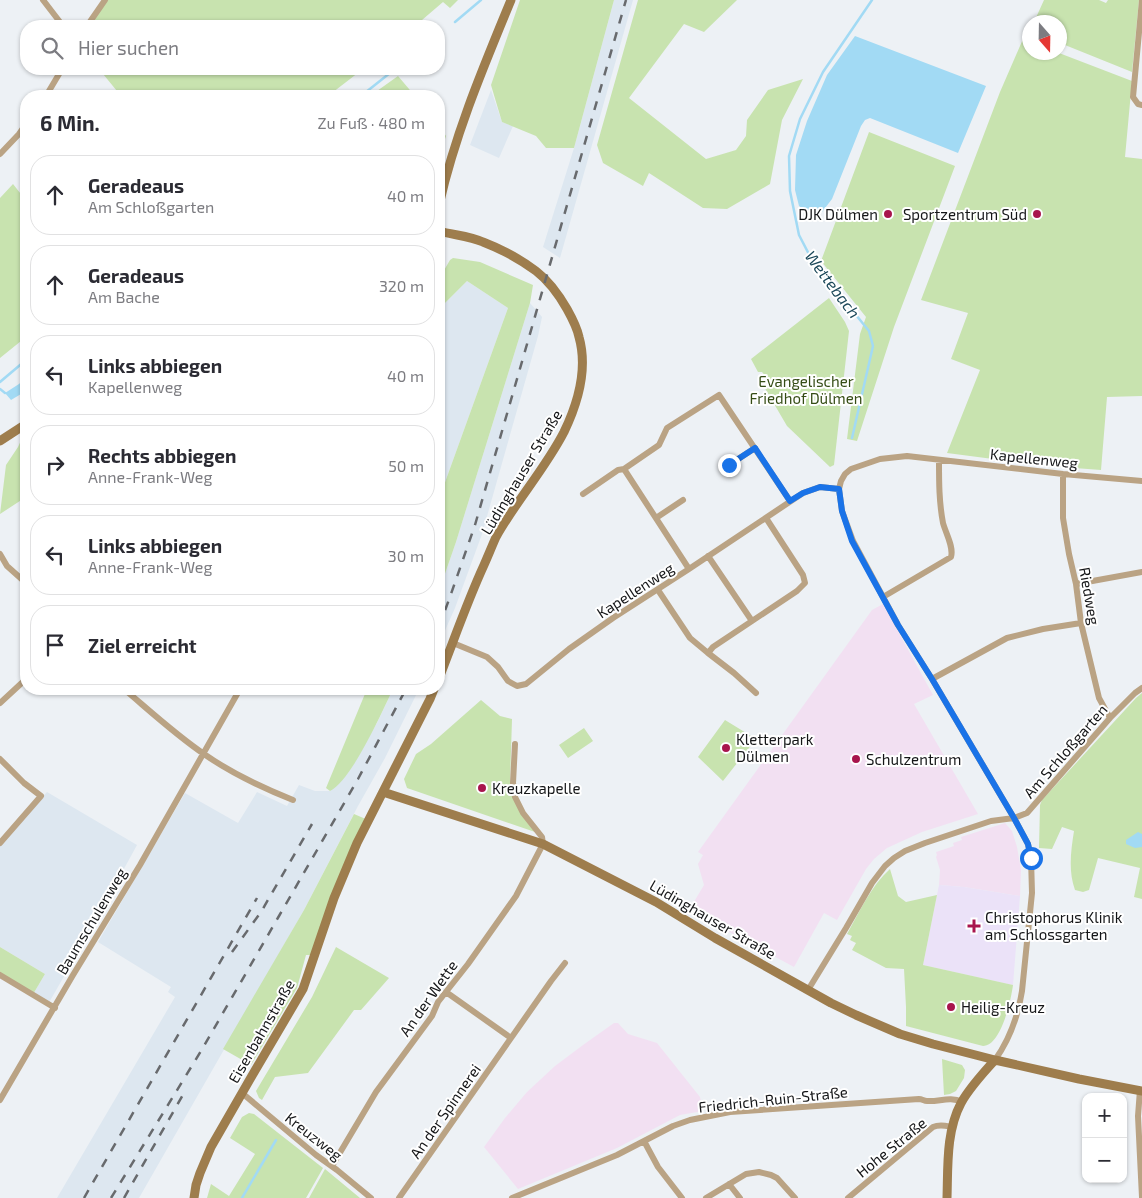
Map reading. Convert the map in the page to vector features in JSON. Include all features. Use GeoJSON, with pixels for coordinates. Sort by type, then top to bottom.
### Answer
{"type":"FeatureCollection","features":[{"type":"Feature","properties":{"kind":"street"},"geometry":{"type":"LineString","coordinates":[[43,0],[58,20]]}},
{"type":"Feature","properties":{"kind":"street"},"geometry":{"type":"LineString","coordinates":[[91,20],[105,0]]}},
{"type":"Feature","properties":{"kind":"street"},"geometry":{"type":"LineString","coordinates":[[445,179],[470,100],[511,0]]}},
{"type":"Feature","properties":{"kind":"street"},"geometry":{"type":"LineString","coordinates":[[1142,0],[1133,97],[1138,104],[1142,105]]}},
{"type":"Feature","properties":{"kind":"street"},"geometry":{"type":"LineString","coordinates":[[50,90],[58,75]]}},
{"type":"Feature","properties":{"kind":"street"},"geometry":{"type":"LineString","coordinates":[[0,154],[20,133]]}},
{"type":"Feature","properties":{"kind":"street","name":"Lüdinghauser Straße"},"geometry":{"type":"LineString","coordinates":[[445,233],[481,241],[514,256],[537,271],[561,298],[572,318],[579,336],[582,355],[578,398],[572,413],[553,451],[496,538],[473,588],[445,663]]}},
{"type":"Feature","properties":{"kind":"street"},"geometry":{"type":"LineString","coordinates":[[583,494],[659,445],[667,428],[719,395],[790,501]]}},
{"type":"Feature","properties":{"kind":"street"},"geometry":{"type":"LineString","coordinates":[[0,441],[20,428]]}},
{"type":"Feature","properties":{"kind":"street"},"geometry":{"type":"LineString","coordinates":[[729,465],[755,448]]}},
{"type":"Feature","properties":{"kind":"street","name":"Kapellenweg"},"geometry":{"type":"LineString","coordinates":[[453,643],[487,657],[498,667],[508,681],[517,686],[526,684],[569,649],[613,618],[790,501],[803,493],[820,487],[839,489],[845,474],[851,469],[880,459],[907,456],[1142,481]]}},
{"type":"Feature","properties":{"kind":"street"},"geometry":{"type":"LineString","coordinates":[[883,597],[950,557],[952,552],[944,525],[938,493],[939,460]]}},
{"type":"Feature","properties":{"kind":"street"},"geometry":{"type":"LineString","coordinates":[[624,469],[689,569]]}},
{"type":"Feature","properties":{"kind":"street","name":"Riedweg"},"geometry":{"type":"LineString","coordinates":[[1063,474],[1063,518],[1076,584],[1081,623],[1099,698],[1110,718]]}},
{"type":"Feature","properties":{"kind":"street"},"geometry":{"type":"LineString","coordinates":[[839,489],[842,511],[852,541],[898,625],[1014,818],[1028,844],[1031,858],[1032,893],[1020,1004],[1012,1032],[994,1060],[962,1102],[957,1112],[949,1146],[947,1198]]}},
{"type":"Feature","properties":{"kind":"street"},"geometry":{"type":"LineString","coordinates":[[656,518],[684,500]]}},
{"type":"Feature","properties":{"kind":"street"},"geometry":{"type":"LineString","coordinates":[[708,653],[713,647],[797,591],[805,583],[803,575],[766,518]]}},
{"type":"Feature","properties":{"kind":"street"},"geometry":{"type":"LineString","coordinates":[[0,554],[7,566],[20,578]]}},
{"type":"Feature","properties":{"kind":"street"},"geometry":{"type":"LineString","coordinates":[[708,556],[752,621]]}},
{"type":"Feature","properties":{"kind":"street"},"geometry":{"type":"LineString","coordinates":[[1076,584],[1142,572]]}},
{"type":"Feature","properties":{"kind":"street"},"geometry":{"type":"LineString","coordinates":[[658,590],[690,638],[756,693]]}},
{"type":"Feature","properties":{"kind":"street"},"geometry":{"type":"LineString","coordinates":[[932,679],[1007,638],[1042,629],[1081,623]]}},
{"type":"Feature","properties":{"kind":"street"},"geometry":{"type":"LineString","coordinates":[[0,704],[20,685]]}},
{"type":"Feature","properties":{"kind":"street","name":"Am Schloßgarten"},"geometry":{"type":"LineString","coordinates":[[1014,818],[1027,813],[1110,718],[1142,688]]}},
{"type":"Feature","properties":{"kind":"street"},"geometry":{"type":"LineString","coordinates":[[131,695],[203,754],[272,792],[293,800]]}},
{"type":"Feature","properties":{"kind":"street","name":"Baumschulenweg"},"geometry":{"type":"LineString","coordinates":[[0,1100],[140,865],[237,695]]}},
{"type":"Feature","properties":{"kind":"street"},"geometry":{"type":"LineString","coordinates":[[383,792],[432,695]]}},
{"type":"Feature","properties":{"kind":"street"},"geometry":{"type":"LineString","coordinates":[[516,744],[513,783],[515,797],[523,814],[542,837],[543,844]]}},
{"type":"Feature","properties":{"kind":"street"},"geometry":{"type":"LineString","coordinates":[[0,759],[24,783],[42,796],[0,843]]}},
{"type":"Feature","properties":{"kind":"street","name":"Lüdinghauser Straße"},"geometry":{"type":"LineString","coordinates":[[383,792],[543,844],[656,902],[715,938],[808,990],[856,1015],[900,1034],[994,1060],[1141,1091]]}},
{"type":"Feature","properties":{"kind":"street","name":"Eisenbahnstraße"},"geometry":{"type":"LineString","coordinates":[[194,1198],[196,1185],[208,1154],[303,990],[334,898],[357,843],[383,792]]}},
{"type":"Feature","properties":{"kind":"street"},"geometry":{"type":"LineString","coordinates":[[808,990],[874,878],[894,858],[925,843],[991,821],[1014,818]]}},
{"type":"Feature","properties":{"kind":"street","name":"An der Wette"},"geometry":{"type":"LineString","coordinates":[[332,1166],[376,1092],[432,1016],[438,1002],[507,909],[543,844]]}},
{"type":"Feature","properties":{"kind":"street","name":"An der Spinnerei"},"geometry":{"type":"LineString","coordinates":[[399,1198],[565,963]]}},
{"type":"Feature","properties":{"kind":"street"},"geometry":{"type":"LineString","coordinates":[[0,975],[55,1008]]}},
{"type":"Feature","properties":{"kind":"street"},"geometry":{"type":"LineString","coordinates":[[446,992],[511,1038]]}},
{"type":"Feature","properties":{"kind":"street"},"geometry":{"type":"LineString","coordinates":[[1141,1091],[1138,1116],[1142,1197]]}},
{"type":"Feature","properties":{"kind":"street","name":"Kreuzweg"},"geometry":{"type":"LineString","coordinates":[[242,1093],[371,1198]]}},
{"type":"Feature","properties":{"kind":"street","name":"Friedrich-Ruin-Straße"},"geometry":{"type":"LineString","coordinates":[[512,1198],[616,1154],[682,1122],[706,1116],[730,1112],[919,1099],[927,1101],[952,1099],[962,1102]]}},
{"type":"Feature","properties":{"kind":"street","name":"Hohe Straße"},"geometry":{"type":"LineString","coordinates":[[848,1198],[933,1127],[942,1125],[953,1127]]}},
{"type":"Feature","properties":{"kind":"street"},"geometry":{"type":"LineString","coordinates":[[644,1141],[658,1167],[682,1198]]}},
{"type":"Feature","properties":{"kind":"street"},"geometry":{"type":"LineString","coordinates":[[706,1198],[746,1174],[759,1172],[777,1178],[795,1198]]}},
{"type":"Feature","properties":{"kind":"street"},"geometry":{"type":"LineString","coordinates":[[729,1184],[740,1198]]}},
{"type":"Feature","properties":{"kind":"shaded area"},"geometry":{"type":"Polygon","coordinates":[[[614,0],[633,0],[560,258],[543,247],[574,148],[614,0]]]}},
{"type":"Feature","properties":{"kind":"shaded area"},"geometry":{"type":"Polygon","coordinates":[[[491,90],[502,122],[513,126],[499,158],[470,145],[491,90]]]}},
{"type":"Feature","properties":{"kind":"shaded area"},"geometry":{"type":"Polygon","coordinates":[[[467,281],[508,308],[445,482],[445,303],[467,281]]]}},
{"type":"Feature","properties":{"kind":"shaded area"},"geometry":{"type":"Polygon","coordinates":[[[530,303],[542,317],[538,336],[482,534],[445,630],[445,574],[530,303]]]}},
{"type":"Feature","properties":{"kind":"shaded area","name":"Schulzentrum"},"geometry":{"type":"Polygon","coordinates":[[[883,604],[933,695],[914,704],[978,814],[922,832],[887,848],[866,869],[837,920],[824,913],[794,967],[689,910],[704,885],[698,864],[703,855],[698,852],[872,610],[883,604]]]}},
{"type":"Feature","properties":{"kind":"shaded area"},"geometry":{"type":"Polygon","coordinates":[[[390,695],[416,695],[385,758],[304,910],[139,1198],[57,1198],[175,997],[168,992],[171,987],[98,942],[185,793],[238,823],[257,792],[287,806],[299,785],[315,791],[330,791],[352,767],[390,695]]]}},
{"type":"Feature","properties":{"kind":"shaded area"},"geometry":{"type":"Polygon","coordinates":[[[47,792],[137,845],[47,1006],[32,996],[45,974],[0,947],[0,844],[47,792]]]}},
{"type":"Feature","properties":{"kind":"shaded area"},"geometry":{"type":"Polygon","coordinates":[[[1005,823],[1012,831],[1017,847],[1021,870],[1020,896],[939,885],[940,870],[936,852],[954,846],[953,843],[962,840],[961,837],[1005,823]]]}},
{"type":"Feature","properties":{"kind":"shaded area","name":"Christophorus Klinik am Schlossgarten"},"geometry":{"type":"Polygon","coordinates":[[[939,885],[1020,896],[1013,985],[923,965],[939,885]]]}},
{"type":"Feature","properties":{"kind":"shaded area"},"geometry":{"type":"Polygon","coordinates":[[[614,1023],[618,1023],[628,1034],[657,1043],[700,1097],[703,1111],[680,1115],[617,1148],[518,1189],[484,1147],[527,1092],[555,1066],[614,1023]]]}},
{"type":"Feature","properties":{"kind":"green space"},"geometry":{"type":"Polygon","coordinates":[[[107,0],[458,0],[450,8],[443,2],[422,20],[93,20],[107,0]]]}},
{"type":"Feature","properties":{"kind":"green space"},"geometry":{"type":"Polygon","coordinates":[[[520,0],[614,0],[574,148],[546,148],[536,136],[502,122],[491,85],[520,0]]]}},
{"type":"Feature","properties":{"kind":"green space"},"geometry":{"type":"Polygon","coordinates":[[[638,0],[737,0],[704,32],[684,24],[629,98],[706,159],[736,150],[746,136],[747,120],[768,90],[803,79],[782,120],[770,184],[727,209],[703,208],[649,173],[643,186],[603,163],[597,145],[638,0]]]}},
{"type":"Feature","properties":{"kind":"green space"},"geometry":{"type":"Polygon","coordinates":[[[1044,0],[1099,0],[1106,3],[1108,0],[1139,0],[1132,72],[1067,46],[1067,15],[1037,15],[1044,0]]]}},
{"type":"Feature","properties":{"kind":"green space","name":"Sportzentrum Süd"},"geometry":{"type":"Polygon","coordinates":[[[1022,41],[1022,60],[1067,60],[1067,56],[1132,81],[1125,157],[1142,159],[1142,396],[1107,397],[1101,470],[1048,466],[947,453],[980,370],[951,359],[968,313],[921,300],[1000,92],[1022,41]]]}},
{"type":"Feature","properties":{"kind":"green space"},"geometry":{"type":"Polygon","coordinates":[[[104,75],[355,75],[336,90],[116,90],[104,75]]]}},
{"type":"Feature","properties":{"kind":"green space"},"geometry":{"type":"Polygon","coordinates":[[[398,76],[410,90],[378,90],[398,76]]]}},
{"type":"Feature","properties":{"kind":"green space","name":"DJK Dülmen"},"geometry":{"type":"Polygon","coordinates":[[[869,132],[955,166],[894,327],[857,441],[847,439],[860,334],[866,317],[821,261],[869,132]]]}},
{"type":"Feature","properties":{"kind":"green space"},"geometry":{"type":"Polygon","coordinates":[[[13,184],[20,193],[20,342],[0,358],[0,198],[13,184]]]}},
{"type":"Feature","properties":{"kind":"green space"},"geometry":{"type":"Polygon","coordinates":[[[453,258],[480,262],[533,285],[530,303],[445,574],[445,482],[508,308],[467,281],[445,303],[445,269],[453,258]]]}},
{"type":"Feature","properties":{"kind":"green space","name":"Evangelischer Friedhof Dülmen"},"geometry":{"type":"Polygon","coordinates":[[[829,298],[849,331],[834,465],[830,467],[787,426],[763,385],[767,378],[762,372],[758,372],[751,359],[829,298]]]}},
{"type":"Feature","properties":{"kind":"green space"},"geometry":{"type":"Polygon","coordinates":[[[20,443],[20,501],[0,514],[6,465],[20,443]]]}},
{"type":"Feature","properties":{"kind":"green space"},"geometry":{"type":"Polygon","coordinates":[[[1142,693],[1142,899],[1134,897],[1140,868],[1098,858],[1089,890],[1083,892],[1075,890],[1071,868],[1074,831],[1062,827],[1052,849],[1039,848],[1040,805],[1042,800],[1142,693]]]}},
{"type":"Feature","properties":{"kind":"green space"},"geometry":{"type":"Polygon","coordinates":[[[365,695],[390,695],[348,774],[330,791],[326,788],[365,695]]]}},
{"type":"Feature","properties":{"kind":"green space"},"geometry":{"type":"Polygon","coordinates":[[[481,700],[500,716],[512,719],[510,783],[535,832],[407,788],[404,779],[416,754],[431,744],[481,700]]]}},
{"type":"Feature","properties":{"kind":"green space","name":"Kletterpark Dülmen"},"geometry":{"type":"Polygon","coordinates":[[[725,720],[756,739],[723,781],[698,757],[725,720]]]}},
{"type":"Feature","properties":{"kind":"green space"},"geometry":{"type":"Polygon","coordinates":[[[584,728],[593,741],[568,758],[559,745],[584,728]]]}},
{"type":"Feature","properties":{"kind":"green space"},"geometry":{"type":"Polygon","coordinates":[[[354,814],[368,820],[314,955],[306,955],[297,988],[251,1065],[223,1049],[304,910],[354,814]]]}},
{"type":"Feature","properties":{"kind":"green space"},"geometry":{"type":"Polygon","coordinates":[[[890,869],[898,896],[906,902],[937,895],[923,965],[1013,985],[1000,1031],[989,1044],[983,1046],[906,1026],[904,969],[886,968],[852,950],[856,943],[850,940],[852,936],[847,934],[871,891],[890,869]]]}},
{"type":"Feature","properties":{"kind":"green space"},"geometry":{"type":"Polygon","coordinates":[[[0,947],[45,974],[32,996],[0,976],[0,947]]]}},
{"type":"Feature","properties":{"kind":"green space"},"geometry":{"type":"Polygon","coordinates":[[[336,947],[389,978],[361,1010],[354,1010],[308,1073],[275,1077],[262,1100],[256,1091],[312,997],[336,947]]]}},
{"type":"Feature","properties":{"kind":"green space"},"geometry":{"type":"Polygon","coordinates":[[[942,1059],[962,1065],[965,1070],[964,1078],[956,1091],[944,1095],[942,1059]]]}},
{"type":"Feature","properties":{"kind":"green space"},"geometry":{"type":"Polygon","coordinates":[[[249,1113],[254,1114],[323,1168],[306,1198],[207,1198],[211,1184],[229,1196],[255,1154],[230,1138],[242,1117],[249,1113]]]}},
{"type":"Feature","properties":{"kind":"green space"},"geometry":{"type":"Polygon","coordinates":[[[325,1169],[360,1198],[309,1198],[325,1169]]]}},
{"type":"Feature","properties":{"kind":"water"},"geometry":{"type":"Polygon","coordinates":[[[855,36],[986,86],[958,153],[870,118],[865,120],[832,199],[822,212],[809,213],[799,206],[795,190],[796,155],[807,121],[827,75],[855,36]]]}},
{"type":"Feature","properties":{"kind":"water"},"geometry":{"type":"Polygon","coordinates":[[[19,384],[20,395],[11,400],[5,393],[19,384]]]}},
{"type":"Feature","properties":{"kind":"water"},"geometry":{"type":"Polygon","coordinates":[[[1138,832],[1142,834],[1142,847],[1135,848],[1126,844],[1126,840],[1138,832]]]}},
{"type":"Feature","properties":{"kind":"waterway"},"geometry":{"type":"LineString","coordinates":[[455,22],[481,0]]}},
{"type":"Feature","properties":{"kind":"waterway","name":"Wettebach"},"geometry":{"type":"LineString","coordinates":[[852,438],[873,346],[869,331],[813,262],[799,235],[790,191],[789,156],[800,119],[823,72],[872,0]]}},
{"type":"Feature","properties":{"kind":"waterway"},"geometry":{"type":"LineString","coordinates":[[369,90],[387,75]]}},
{"type":"Feature","properties":{"kind":"waterway"},"geometry":{"type":"LineString","coordinates":[[0,382],[20,365]]}},
{"type":"Feature","properties":{"kind":"waterway"},"geometry":{"type":"LineString","coordinates":[[0,389],[5,393]]}},
{"type":"Feature","properties":{"kind":"waterway","name":"Wettebach"},"geometry":{"type":"LineString","coordinates":[[242,1198],[276,1140]]}},
{"type":"Feature","properties":{"kind":"railway"},"geometry":{"type":"LineString","coordinates":[[445,610],[475,525],[626,0]]}},
{"type":"Feature","properties":{"kind":"railway"},"geometry":{"type":"LineString","coordinates":[[111,1198],[201,1051],[358,779],[403,695]]}},
{"type":"Feature","properties":{"kind":"railway"},"geometry":{"type":"LineString","coordinates":[[232,952],[261,912],[312,824]]}},
{"type":"Feature","properties":{"kind":"railway"},"geometry":{"type":"LineString","coordinates":[[84,1198],[257,898]]}},
{"type":"Feature","properties":{"kind":"railway"},"geometry":{"type":"LineString","coordinates":[[124,1198],[184,1093]]}},
{"type":"Feature","properties":{"kind":"place","name":"DJK Dülmen"},"geometry":{"type":"Point","coordinates":[888,214]}},
{"type":"Feature","properties":{"kind":"place","name":"Sportzentrum Süd"},"geometry":{"type":"Point","coordinates":[1037,214]}},
{"type":"Feature","properties":{"kind":"place","name":"Kletterpark Dülmen"},"geometry":{"type":"Point","coordinates":[726,748]}},
{"type":"Feature","properties":{"kind":"place","name":"Schulzentrum"},"geometry":{"type":"Point","coordinates":[856,759]}},
{"type":"Feature","properties":{"kind":"place","name":"Kreuzkapelle"},"geometry":{"type":"Point","coordinates":[482,788]}},
{"type":"Feature","properties":{"kind":"place","name":"Christophorus Klinik am Schlossgarten"},"geometry":{"type":"Point","coordinates":[974,926]}},
{"type":"Feature","properties":{"kind":"place","name":"Heilig-Kreuz"},"geometry":{"type":"Point","coordinates":[951,1007]}},
{"type":"Feature","properties":{"kind":"route"},"geometry":{"type":"LineString","coordinates":[[729,465],[755,448],[790,501],[803,493],[820,487],[839,489],[842,511],[852,541],[898,625],[1014,818],[1028,844],[1031,858]]}}]}
